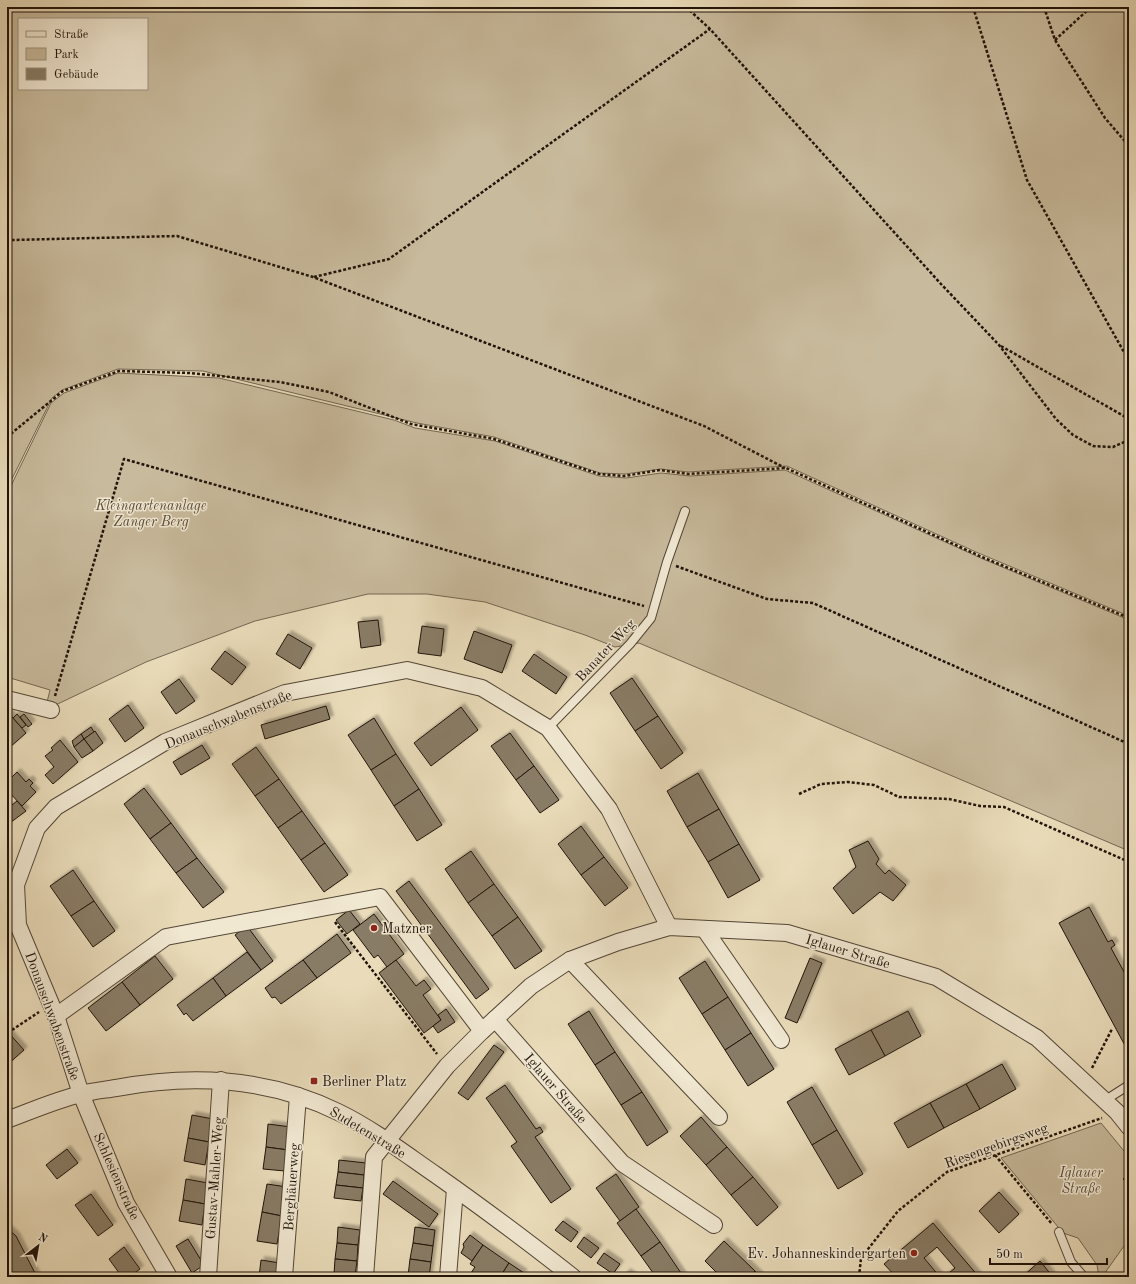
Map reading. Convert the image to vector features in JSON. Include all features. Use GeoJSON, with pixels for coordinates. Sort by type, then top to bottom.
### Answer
{"type":"FeatureCollection","features":[{"type":"Feature","properties":{"kind":"street","name":"Donauschwabenstraße"},"geometry":{"type":"LineString","coordinates":[[81,1094],[53,1010],[18,925],[16,885],[37,828],[56,806],[165,742],[285,693],[407,670],[482,688],[548,728],[609,809],[669,927]]}},
{"type":"Feature","properties":{"kind":"street"},"geometry":{"type":"LineString","coordinates":[[7,699],[51,710]]}},
{"type":"Feature","properties":{"kind":"street"},"geometry":{"type":"LineString","coordinates":[[53,1010],[166,937],[380,897],[482,1031]]}},
{"type":"Feature","properties":{"kind":"street","name":"Iglauer Straße"},"geometry":{"type":"LineString","coordinates":[[365,1277],[374,1157],[447,1066],[482,1031],[531,986],[570,960],[618,942],[669,927],[787,933],[936,977],[1037,1038],[1117,1112],[1129,1127]]}},
{"type":"Feature","properties":{"kind":"street"},"geometry":{"type":"LineString","coordinates":[[705,930],[781,1040]]}},
{"type":"Feature","properties":{"kind":"street"},"geometry":{"type":"LineString","coordinates":[[570,960],[718,1117]]}},
{"type":"Feature","properties":{"kind":"street","name":"Iglauer Straße"},"geometry":{"type":"LineString","coordinates":[[495,1019],[622,1163],[714,1225]]}},
{"type":"Feature","properties":{"kind":"street","name":"Sudetenstraße"},"geometry":{"type":"LineString","coordinates":[[7,1120],[81,1094],[136,1084],[184,1079],[221,1080],[268,1088],[298,1096],[338,1112],[386,1141],[455,1189],[573,1277]]}},
{"type":"Feature","properties":{"kind":"street","name":"Gustav-Mahler-Weg"},"geometry":{"type":"LineString","coordinates":[[208,1277],[221,1080]]}},
{"type":"Feature","properties":{"kind":"street","name":"Schlesienstraße"},"geometry":{"type":"LineString","coordinates":[[81,1094],[126,1203],[169,1277]]}},
{"type":"Feature","properties":{"kind":"street","name":"Berghäuerweg"},"geometry":{"type":"LineString","coordinates":[[284,1277],[298,1096]]}},
{"type":"Feature","properties":{"kind":"street"},"geometry":{"type":"LineString","coordinates":[[448,1277],[455,1189]]}},
{"type":"Feature","properties":{"kind":"lane","name":"Banater Weg"},"geometry":{"type":"LineString","coordinates":[[548,728],[630,644],[651,618],[667,562],[685,511]]}},
{"type":"Feature","properties":{"kind":"lane"},"geometry":{"type":"LineString","coordinates":[[1104,1101],[1129,1085]]}},
{"type":"Feature","properties":{"kind":"lane"},"geometry":{"type":"LineString","coordinates":[[1059,1232],[1071,1262],[1084,1277]]}},
{"type":"Feature","properties":{"kind":"path"},"geometry":{"type":"LineString","coordinates":[[686,7],[710,29],[941,284],[999,345],[1056,418],[1073,434],[1093,446],[1113,447],[1129,440]]}},
{"type":"Feature","properties":{"kind":"path"},"geometry":{"type":"LineString","coordinates":[[973,7],[1027,180],[1129,361]]}},
{"type":"Feature","properties":{"kind":"path"},"geometry":{"type":"LineString","coordinates":[[1044,7],[1055,40],[1105,118],[1129,146]]}},
{"type":"Feature","properties":{"kind":"path"},"geometry":{"type":"LineString","coordinates":[[1055,40],[1091,7]]}},
{"type":"Feature","properties":{"kind":"path"},"geometry":{"type":"LineString","coordinates":[[313,278],[389,259],[710,29]]}},
{"type":"Feature","properties":{"kind":"path"},"geometry":{"type":"LineString","coordinates":[[7,242],[12,240],[178,236],[313,278],[704,426],[786,468],[982,556],[1129,618]]}},
{"type":"Feature","properties":{"kind":"path"},"geometry":{"type":"LineString","coordinates":[[999,345],[1129,419]]}},
{"type":"Feature","properties":{"kind":"path"},"geometry":{"type":"LineString","coordinates":[[7,436],[63,391],[119,371],[190,373],[280,382],[329,392],[411,424],[494,439],[599,474],[624,476],[660,470],[688,474],[786,468]]}},
{"type":"Feature","properties":{"kind":"path"},"geometry":{"type":"LineString","coordinates":[[51,710],[124,459],[654,609]]}},
{"type":"Feature","properties":{"kind":"path"},"geometry":{"type":"LineString","coordinates":[[667,562],[767,599],[813,603],[1129,744]]}},
{"type":"Feature","properties":{"kind":"path"},"geometry":{"type":"LineString","coordinates":[[799,794],[821,784],[848,782],[874,785],[899,797],[949,799],[980,806],[1004,807],[1072,835],[1112,856],[1129,862]]}},
{"type":"Feature","properties":{"kind":"path"},"geometry":{"type":"LineString","coordinates":[[324,907],[447,1066]]}},
{"type":"Feature","properties":{"kind":"path"},"geometry":{"type":"LineString","coordinates":[[12,1030],[53,1010]]}},
{"type":"Feature","properties":{"kind":"path"},"geometry":{"type":"LineString","coordinates":[[1085,1083],[1112,1029]]}},
{"type":"Feature","properties":{"kind":"path","name":"Riesengebirgsweg"},"geometry":{"type":"LineString","coordinates":[[859,1277],[861,1258],[898,1211],[947,1172],[1117,1112]]}},
{"type":"Feature","properties":{"kind":"path"},"geometry":{"type":"LineString","coordinates":[[995,1155],[1059,1232]]}},
{"type":"Feature","properties":{"kind":"green space"},"geometry":{"type":"Polygon","coordinates":[[[7,7],[1129,7],[1129,616],[976,552],[787,466],[688,472],[661,469],[625,474],[600,473],[494,437],[417,423],[203,371],[118,369],[62,390],[52,398],[7,489],[7,7]]]}},
{"type":"Feature","properties":{"kind":"green space","name":"Kleingartenanlage Zanger Berg"},"geometry":{"type":"Polygon","coordinates":[[[118,373],[219,378],[394,420],[415,428],[495,441],[599,476],[626,478],[661,473],[690,476],[785,470],[983,559],[1129,620],[1129,851],[639,643],[615,647],[585,635],[485,602],[427,594],[368,594],[255,621],[146,662],[45,710],[50,690],[7,677],[7,494],[51,403],[64,393],[118,373]]]}},
{"type":"Feature","properties":{"kind":"green space","name":"Iglauer Straße"},"geometry":{"type":"Polygon","coordinates":[[[1101,1123],[1129,1157],[1129,1239],[1102,1277],[1099,1277],[1097,1265],[1078,1238],[1063,1233],[1001,1158],[1101,1123]]]}},
{"type":"Feature","properties":{"kind":"building"},"geometry":{"type":"Polygon","coordinates":[[[378,620],[381,645],[361,648],[358,622],[378,620]]]}},
{"type":"Feature","properties":{"kind":"building"},"geometry":{"type":"Polygon","coordinates":[[[422,626],[444,629],[441,656],[418,653],[422,626]]]}},
{"type":"Feature","properties":{"kind":"building"},"geometry":{"type":"Polygon","coordinates":[[[474,631],[512,645],[502,673],[464,659],[474,631]]]}},
{"type":"Feature","properties":{"kind":"building"},"geometry":{"type":"Polygon","coordinates":[[[288,634],[312,648],[300,669],[276,654],[288,634]]]}},
{"type":"Feature","properties":{"kind":"building"},"geometry":{"type":"Polygon","coordinates":[[[225,651],[246,667],[232,685],[211,669],[225,651]]]}},
{"type":"Feature","properties":{"kind":"building"},"geometry":{"type":"Polygon","coordinates":[[[534,654],[567,677],[556,694],[522,671],[534,654]]]}},
{"type":"Feature","properties":{"kind":"building"},"geometry":{"type":"Polygon","coordinates":[[[632,678],[658,716],[635,731],[610,693],[632,678]]]}},
{"type":"Feature","properties":{"kind":"building"},"geometry":{"type":"Polygon","coordinates":[[[179,679],[195,701],[176,714],[161,692],[179,679]]]}},
{"type":"Feature","properties":{"kind":"building"},"geometry":{"type":"Polygon","coordinates":[[[128,705],[144,728],[125,742],[109,719],[128,705]]]}},
{"type":"Feature","properties":{"kind":"building"},"geometry":{"type":"Polygon","coordinates":[[[326,706],[330,719],[265,739],[261,725],[326,706]]]}},
{"type":"Feature","properties":{"kind":"building"},"geometry":{"type":"Polygon","coordinates":[[[461,707],[478,730],[431,766],[414,743],[461,707]]]}},
{"type":"Feature","properties":{"kind":"building"},"geometry":{"type":"Polygon","coordinates":[[[8,712],[26,733],[9,748],[7,745],[8,712]]]}},
{"type":"Feature","properties":{"kind":"building"},"geometry":{"type":"Polygon","coordinates":[[[17,714],[26,725],[22,728],[13,718],[17,714]]]}},
{"type":"Feature","properties":{"kind":"building"},"geometry":{"type":"Polygon","coordinates":[[[24,714],[32,724],[28,727],[20,717],[24,714]]]}},
{"type":"Feature","properties":{"kind":"building"},"geometry":{"type":"Polygon","coordinates":[[[658,716],[683,753],[661,769],[635,731],[658,716]]]}},
{"type":"Feature","properties":{"kind":"building"},"geometry":{"type":"Polygon","coordinates":[[[374,718],[396,754],[371,770],[348,735],[374,718]]]}},
{"type":"Feature","properties":{"kind":"building"},"geometry":{"type":"Polygon","coordinates":[[[91,727],[94,732],[84,739],[81,734],[91,727]]]}},
{"type":"Feature","properties":{"kind":"building"},"geometry":{"type":"Polygon","coordinates":[[[95,731],[103,743],[93,751],[84,739],[95,731]]]}},
{"type":"Feature","properties":{"kind":"building"},"geometry":{"type":"Polygon","coordinates":[[[510,733],[534,766],[516,780],[491,746],[510,733]]]}},
{"type":"Feature","properties":{"kind":"building"},"geometry":{"type":"Polygon","coordinates":[[[81,734],[84,739],[74,747],[72,741],[81,734]]]}},
{"type":"Feature","properties":{"kind":"building"},"geometry":{"type":"Polygon","coordinates":[[[84,739],[93,751],[82,758],[74,747],[84,739]]]}},
{"type":"Feature","properties":{"kind":"building"},"geometry":{"type":"Polygon","coordinates":[[[60,740],[78,762],[53,784],[45,775],[54,767],[45,756],[53,750],[51,748],[60,740]]]}},
{"type":"Feature","properties":{"kind":"building"},"geometry":{"type":"Polygon","coordinates":[[[202,745],[210,758],[181,775],[173,762],[202,745]]]}},
{"type":"Feature","properties":{"kind":"building"},"geometry":{"type":"Polygon","coordinates":[[[256,747],[279,779],[255,796],[232,764],[256,747]]]}},
{"type":"Feature","properties":{"kind":"building"},"geometry":{"type":"Polygon","coordinates":[[[396,754],[419,789],[394,806],[371,770],[396,754]]]}},
{"type":"Feature","properties":{"kind":"building"},"geometry":{"type":"Polygon","coordinates":[[[534,766],[559,800],[540,813],[516,780],[534,766]]]}},
{"type":"Feature","properties":{"kind":"building"},"geometry":{"type":"Polygon","coordinates":[[[17,772],[26,782],[29,779],[33,783],[30,786],[36,792],[22,806],[7,790],[7,782],[17,772]]]}},
{"type":"Feature","properties":{"kind":"building"},"geometry":{"type":"Polygon","coordinates":[[[698,773],[719,809],[687,827],[667,791],[698,773]]]}},
{"type":"Feature","properties":{"kind":"building"},"geometry":{"type":"Polygon","coordinates":[[[279,779],[302,811],[278,828],[255,796],[279,779]]]}},
{"type":"Feature","properties":{"kind":"building"},"geometry":{"type":"Polygon","coordinates":[[[144,788],[171,823],[150,839],[124,804],[144,788]]]}},
{"type":"Feature","properties":{"kind":"building"},"geometry":{"type":"Polygon","coordinates":[[[419,789],[442,825],[417,841],[394,806],[419,789]]]}},
{"type":"Feature","properties":{"kind":"building"},"geometry":{"type":"Polygon","coordinates":[[[17,801],[26,811],[7,825],[7,809],[17,801]]]}},
{"type":"Feature","properties":{"kind":"building"},"geometry":{"type":"Polygon","coordinates":[[[719,809],[739,844],[708,862],[687,827],[719,809]]]}},
{"type":"Feature","properties":{"kind":"building"},"geometry":{"type":"Polygon","coordinates":[[[302,811],[325,843],[301,860],[278,828],[302,811]]]}},
{"type":"Feature","properties":{"kind":"building"},"geometry":{"type":"Polygon","coordinates":[[[171,823],[197,858],[176,873],[150,839],[171,823]]]}},
{"type":"Feature","properties":{"kind":"building"},"geometry":{"type":"Polygon","coordinates":[[[581,826],[604,857],[581,875],[558,844],[581,826]]]}},
{"type":"Feature","properties":{"kind":"building"},"geometry":{"type":"Polygon","coordinates":[[[868,841],[879,859],[876,864],[885,874],[889,870],[906,885],[893,901],[880,892],[853,914],[833,888],[856,867],[849,850],[868,841]]]}},
{"type":"Feature","properties":{"kind":"building"},"geometry":{"type":"Polygon","coordinates":[[[325,843],[348,875],[324,892],[301,860],[325,843]]]}},
{"type":"Feature","properties":{"kind":"building"},"geometry":{"type":"Polygon","coordinates":[[[739,844],[760,880],[728,898],[708,862],[739,844]]]}},
{"type":"Feature","properties":{"kind":"building"},"geometry":{"type":"Polygon","coordinates":[[[471,851],[494,884],[468,903],[445,869],[471,851]]]}},
{"type":"Feature","properties":{"kind":"building"},"geometry":{"type":"Polygon","coordinates":[[[604,857],[628,888],[605,906],[581,875],[604,857]]]}},
{"type":"Feature","properties":{"kind":"building"},"geometry":{"type":"Polygon","coordinates":[[[197,858],[224,892],[203,908],[176,873],[197,858]]]}},
{"type":"Feature","properties":{"kind":"building"},"geometry":{"type":"Polygon","coordinates":[[[73,870],[94,901],[71,916],[50,886],[73,870]]]}},
{"type":"Feature","properties":{"kind":"building"},"geometry":{"type":"Polygon","coordinates":[[[409,881],[489,989],[476,999],[396,891],[409,881]]]}},
{"type":"Feature","properties":{"kind":"building"},"geometry":{"type":"Polygon","coordinates":[[[494,884],[518,917],[492,936],[468,903],[494,884]]]}},
{"type":"Feature","properties":{"kind":"building"},"geometry":{"type":"Polygon","coordinates":[[[94,901],[115,931],[93,947],[71,916],[94,901]]]}},
{"type":"Feature","properties":{"kind":"building"},"geometry":{"type":"Polygon","coordinates":[[[1089,907],[1108,942],[1112,940],[1115,945],[1111,948],[1129,981],[1129,1053],[1059,923],[1089,907]]]}},
{"type":"Feature","properties":{"kind":"building"},"geometry":{"type":"Polygon","coordinates":[[[349,910],[360,924],[347,934],[336,920],[349,910]]]}},
{"type":"Feature","properties":{"kind":"building"},"geometry":{"type":"Polygon","coordinates":[[[374,914],[404,954],[387,967],[378,955],[374,958],[353,930],[374,914]]]}},
{"type":"Feature","properties":{"kind":"building"},"geometry":{"type":"Polygon","coordinates":[[[518,917],[542,951],[515,969],[492,936],[518,917]]]}},
{"type":"Feature","properties":{"kind":"building"},"geometry":{"type":"Polygon","coordinates":[[[247,926],[273,961],[261,970],[235,935],[247,926]]]}},
{"type":"Feature","properties":{"kind":"building"},"geometry":{"type":"Polygon","coordinates":[[[337,934],[351,953],[317,978],[303,960],[337,934]]]}},
{"type":"Feature","properties":{"kind":"building"},"geometry":{"type":"Polygon","coordinates":[[[247,952],[261,970],[226,996],[213,978],[247,952]]]}},
{"type":"Feature","properties":{"kind":"building"},"geometry":{"type":"Polygon","coordinates":[[[155,956],[173,979],[140,1005],[122,982],[155,956]]]}},
{"type":"Feature","properties":{"kind":"building"},"geometry":{"type":"Polygon","coordinates":[[[810,958],[822,963],[797,1023],[785,1018],[810,958]]]}},
{"type":"Feature","properties":{"kind":"building"},"geometry":{"type":"Polygon","coordinates":[[[303,960],[317,978],[281,1004],[275,997],[272,998],[265,988],[303,960]]]}},
{"type":"Feature","properties":{"kind":"building"},"geometry":{"type":"Polygon","coordinates":[[[396,960],[416,986],[424,980],[431,989],[423,995],[441,1020],[424,1033],[379,973],[396,960]]]}},
{"type":"Feature","properties":{"kind":"building"},"geometry":{"type":"Polygon","coordinates":[[[705,961],[728,997],[702,1014],[679,978],[705,961]]]}},
{"type":"Feature","properties":{"kind":"building"},"geometry":{"type":"Polygon","coordinates":[[[213,978],[226,996],[193,1021],[186,1013],[184,1015],[177,1005],[213,978]]]}},
{"type":"Feature","properties":{"kind":"building"},"geometry":{"type":"Polygon","coordinates":[[[122,982],[140,1005],[106,1031],[88,1008],[122,982]]]}},
{"type":"Feature","properties":{"kind":"building"},"geometry":{"type":"Polygon","coordinates":[[[728,997],[751,1033],[725,1050],[702,1014],[728,997]]]}},
{"type":"Feature","properties":{"kind":"building"},"geometry":{"type":"Polygon","coordinates":[[[446,1009],[455,1022],[438,1033],[433,1026],[441,1020],[438,1015],[446,1009]]]}},
{"type":"Feature","properties":{"kind":"building"},"geometry":{"type":"Polygon","coordinates":[[[589,1011],[615,1052],[595,1065],[568,1024],[589,1011]]]}},
{"type":"Feature","properties":{"kind":"building"},"geometry":{"type":"Polygon","coordinates":[[[908,1011],[921,1036],[885,1056],[871,1030],[908,1011]]]}},
{"type":"Feature","properties":{"kind":"building"},"geometry":{"type":"Polygon","coordinates":[[[871,1030],[885,1056],[849,1075],[835,1049],[871,1030]]]}},
{"type":"Feature","properties":{"kind":"building"},"geometry":{"type":"Polygon","coordinates":[[[7,1031],[24,1050],[7,1065],[7,1031]]]}},
{"type":"Feature","properties":{"kind":"building"},"geometry":{"type":"Polygon","coordinates":[[[751,1033],[774,1069],[748,1086],[725,1050],[751,1033]]]}},
{"type":"Feature","properties":{"kind":"building"},"geometry":{"type":"Polygon","coordinates":[[[494,1045],[504,1052],[468,1100],[458,1093],[494,1045]]]}},
{"type":"Feature","properties":{"kind":"building"},"geometry":{"type":"Polygon","coordinates":[[[615,1052],[642,1092],[621,1105],[595,1065],[615,1052]]]}},
{"type":"Feature","properties":{"kind":"building"},"geometry":{"type":"Polygon","coordinates":[[[1002,1064],[1016,1089],[980,1109],[966,1084],[1002,1064]]]}},
{"type":"Feature","properties":{"kind":"building"},"geometry":{"type":"Polygon","coordinates":[[[966,1084],[980,1109],[944,1128],[930,1103],[966,1084]]]}},
{"type":"Feature","properties":{"kind":"building"},"geometry":{"type":"Polygon","coordinates":[[[505,1085],[536,1129],[540,1127],[543,1132],[535,1137],[571,1189],[551,1203],[511,1146],[517,1142],[486,1098],[505,1085]]]}},
{"type":"Feature","properties":{"kind":"building"},"geometry":{"type":"Polygon","coordinates":[[[812,1087],[837,1130],[812,1145],[787,1102],[812,1087]]]}},
{"type":"Feature","properties":{"kind":"building"},"geometry":{"type":"Polygon","coordinates":[[[642,1092],[668,1132],[647,1146],[621,1105],[642,1092]]]}},
{"type":"Feature","properties":{"kind":"building"},"geometry":{"type":"Polygon","coordinates":[[[930,1103],[944,1128],[908,1148],[894,1123],[930,1103]]]}},
{"type":"Feature","properties":{"kind":"building"},"geometry":{"type":"Polygon","coordinates":[[[192,1115],[213,1119],[209,1142],[188,1138],[192,1115]]]}},
{"type":"Feature","properties":{"kind":"building"},"geometry":{"type":"Polygon","coordinates":[[[701,1117],[727,1147],[706,1165],[680,1136],[701,1117]]]}},
{"type":"Feature","properties":{"kind":"building"},"geometry":{"type":"Polygon","coordinates":[[[268,1124],[291,1127],[288,1150],[266,1147],[268,1124]]]}},
{"type":"Feature","properties":{"kind":"building"},"geometry":{"type":"Polygon","coordinates":[[[837,1130],[863,1174],[838,1189],[812,1145],[837,1130]]]}},
{"type":"Feature","properties":{"kind":"building"},"geometry":{"type":"Polygon","coordinates":[[[188,1138],[209,1142],[205,1165],[184,1161],[188,1138]]]}},
{"type":"Feature","properties":{"kind":"building"},"geometry":{"type":"Polygon","coordinates":[[[266,1147],[288,1150],[285,1171],[263,1169],[266,1147]]]}},
{"type":"Feature","properties":{"kind":"building"},"geometry":{"type":"Polygon","coordinates":[[[727,1147],[753,1177],[731,1195],[706,1165],[727,1147]]]}},
{"type":"Feature","properties":{"kind":"building"},"geometry":{"type":"Polygon","coordinates":[[[67,1149],[78,1163],[57,1179],[46,1165],[67,1149]]]}},
{"type":"Feature","properties":{"kind":"building"},"geometry":{"type":"Polygon","coordinates":[[[339,1160],[366,1163],[364,1175],[338,1172],[339,1160]]]}},
{"type":"Feature","properties":{"kind":"building"},"geometry":{"type":"Polygon","coordinates":[[[338,1172],[364,1175],[363,1188],[336,1185],[338,1172]]]}},
{"type":"Feature","properties":{"kind":"building"},"geometry":{"type":"Polygon","coordinates":[[[616,1174],[639,1207],[620,1221],[596,1188],[616,1174]]]}},
{"type":"Feature","properties":{"kind":"building"},"geometry":{"type":"Polygon","coordinates":[[[1128,1176],[1129,1181],[1127,1183],[1123,1179],[1128,1176]]]}},
{"type":"Feature","properties":{"kind":"building"},"geometry":{"type":"Polygon","coordinates":[[[753,1177],[778,1207],[757,1226],[731,1195],[753,1177]]]}},
{"type":"Feature","properties":{"kind":"building"},"geometry":{"type":"Polygon","coordinates":[[[186,1179],[208,1183],[205,1204],[183,1200],[186,1179]]]}},
{"type":"Feature","properties":{"kind":"building"},"geometry":{"type":"Polygon","coordinates":[[[393,1181],[438,1214],[429,1227],[383,1194],[393,1181]]]}},
{"type":"Feature","properties":{"kind":"building"},"geometry":{"type":"Polygon","coordinates":[[[267,1184],[287,1187],[282,1216],[262,1212],[267,1184]]]}},
{"type":"Feature","properties":{"kind":"building"},"geometry":{"type":"Polygon","coordinates":[[[336,1185],[363,1188],[361,1201],[334,1198],[336,1185]]]}},
{"type":"Feature","properties":{"kind":"building"},"geometry":{"type":"Polygon","coordinates":[[[999,1192],[1019,1214],[999,1233],[979,1211],[999,1192]]]}},
{"type":"Feature","properties":{"kind":"building"},"geometry":{"type":"Polygon","coordinates":[[[91,1194],[113,1225],[98,1236],[75,1205],[91,1194]]]}},
{"type":"Feature","properties":{"kind":"building"},"geometry":{"type":"Polygon","coordinates":[[[183,1200],[205,1204],[202,1225],[179,1221],[183,1200]]]}},
{"type":"Feature","properties":{"kind":"building"},"geometry":{"type":"Polygon","coordinates":[[[636,1209],[660,1242],[641,1256],[617,1223],[636,1209]]]}},
{"type":"Feature","properties":{"kind":"building"},"geometry":{"type":"Polygon","coordinates":[[[262,1212],[282,1216],[277,1244],[257,1241],[262,1212]]]}},
{"type":"Feature","properties":{"kind":"building"},"geometry":{"type":"Polygon","coordinates":[[[563,1221],[578,1232],[571,1242],[555,1230],[563,1221]]]}},
{"type":"Feature","properties":{"kind":"building","name":"Ev. Johanneskindergarten"},"geometry":{"type":"Polygon","coordinates":[[[933,1223],[979,1277],[944,1277],[955,1268],[937,1247],[924,1258],[940,1277],[896,1277],[884,1264],[933,1223]]]}},
{"type":"Feature","properties":{"kind":"building"},"geometry":{"type":"Polygon","coordinates":[[[338,1227],[360,1230],[358,1245],[337,1243],[338,1227]]]}},
{"type":"Feature","properties":{"kind":"building"},"geometry":{"type":"Polygon","coordinates":[[[415,1227],[435,1230],[433,1246],[413,1243],[415,1227]]]}},
{"type":"Feature","properties":{"kind":"building"},"geometry":{"type":"Polygon","coordinates":[[[7,1228],[16,1236],[37,1277],[7,1277],[7,1228]]]}},
{"type":"Feature","properties":{"kind":"building"},"geometry":{"type":"Polygon","coordinates":[[[470,1235],[483,1245],[472,1261],[461,1253],[464,1247],[463,1244],[470,1235]]]}},
{"type":"Feature","properties":{"kind":"building"},"geometry":{"type":"Polygon","coordinates":[[[584,1237],[599,1248],[591,1258],[577,1247],[584,1237]]]}},
{"type":"Feature","properties":{"kind":"building"},"geometry":{"type":"Polygon","coordinates":[[[188,1239],[204,1265],[192,1273],[176,1246],[188,1239]]]}},
{"type":"Feature","properties":{"kind":"building"},"geometry":{"type":"Polygon","coordinates":[[[724,1241],[755,1271],[749,1277],[721,1277],[705,1261],[724,1241]]]}},
{"type":"Feature","properties":{"kind":"building"},"geometry":{"type":"Polygon","coordinates":[[[660,1242],[683,1276],[656,1277],[641,1256],[660,1242]]]}},
{"type":"Feature","properties":{"kind":"building"},"geometry":{"type":"Polygon","coordinates":[[[337,1243],[358,1245],[357,1261],[335,1259],[337,1243]]]}},
{"type":"Feature","properties":{"kind":"building"},"geometry":{"type":"Polygon","coordinates":[[[413,1243],[433,1246],[431,1262],[410,1259],[413,1243]]]}},
{"type":"Feature","properties":{"kind":"building"},"geometry":{"type":"Polygon","coordinates":[[[483,1245],[509,1263],[500,1277],[469,1276],[475,1267],[470,1264],[483,1245]]]}},
{"type":"Feature","properties":{"kind":"building"},"geometry":{"type":"Polygon","coordinates":[[[124,1247],[140,1269],[129,1277],[122,1277],[109,1259],[124,1247]]]}},
{"type":"Feature","properties":{"kind":"building"},"geometry":{"type":"Polygon","coordinates":[[[604,1253],[620,1264],[613,1274],[597,1263],[604,1253]]]}},
{"type":"Feature","properties":{"kind":"building"},"geometry":{"type":"Polygon","coordinates":[[[335,1259],[357,1261],[355,1276],[334,1274],[335,1259]]]}},
{"type":"Feature","properties":{"kind":"building"},"geometry":{"type":"Polygon","coordinates":[[[410,1259],[431,1262],[429,1277],[408,1276],[410,1259]]]}},
{"type":"Feature","properties":{"kind":"building"},"geometry":{"type":"Polygon","coordinates":[[[261,1260],[280,1263],[278,1277],[259,1277],[261,1260]]]}},
{"type":"Feature","properties":{"kind":"building"},"geometry":{"type":"Polygon","coordinates":[[[1040,1261],[1053,1277],[1022,1277],[1040,1261]]]}},
{"type":"Feature","properties":{"kind":"building"},"geometry":{"type":"Polygon","coordinates":[[[509,1263],[524,1273],[519,1277],[500,1277],[509,1263]]]}},
{"type":"Feature","properties":{"kind":"building"},"geometry":{"type":"Polygon","coordinates":[[[755,1271],[761,1277],[749,1277],[755,1271]]]}},
{"type":"Feature","properties":{"kind":"building"},"geometry":{"type":"Polygon","coordinates":[[[627,1272],[634,1277],[623,1277],[627,1272]]]}},
{"type":"Feature","properties":{"kind":"place","name":"Matzner"},"geometry":{"type":"Point","coordinates":[374,928]}},
{"type":"Feature","properties":{"kind":"place","name":"Berliner Platz"},"geometry":{"type":"Point","coordinates":[314,1081]}},
{"type":"Feature","properties":{"kind":"place","name":"Ev. Johanneskindergarten"},"geometry":{"type":"Point","coordinates":[914,1253]}}]}
